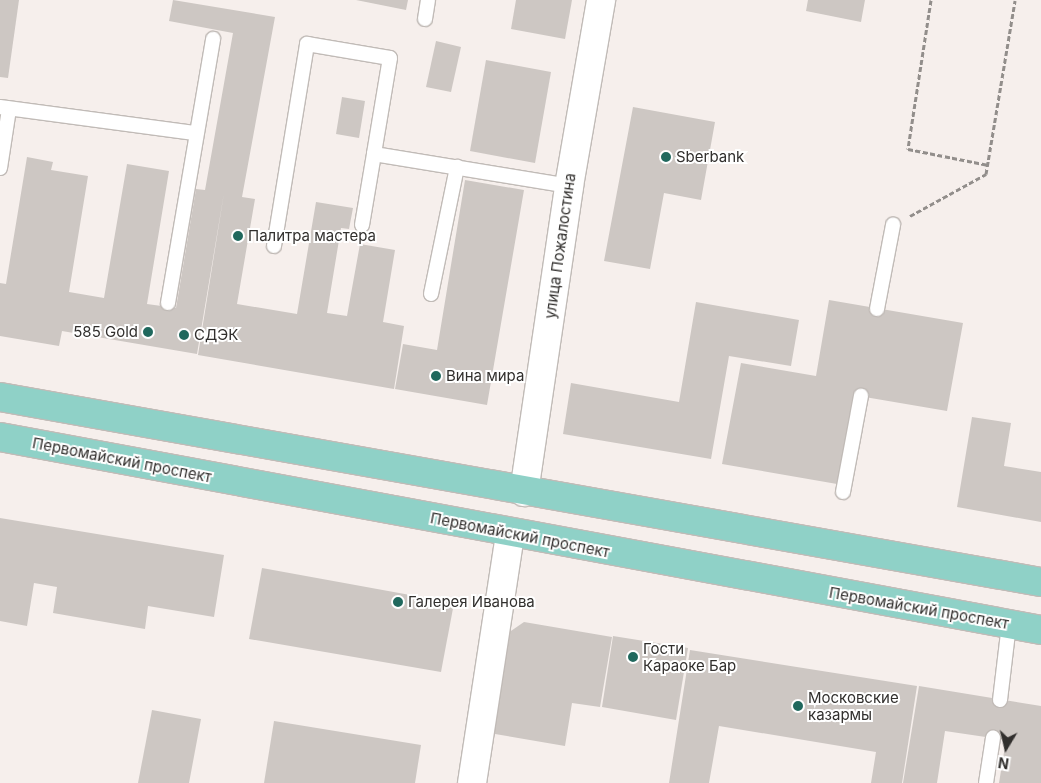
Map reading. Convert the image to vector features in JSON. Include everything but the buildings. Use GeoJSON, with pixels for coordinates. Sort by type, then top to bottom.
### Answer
{"type":"FeatureCollection","features":[{"type":"Feature","properties":{"kind":"main road"},"geometry":{"type":"LineString","coordinates":[[0,397],[524,492],[1041,582]]}},
{"type":"Feature","properties":{"kind":"main road","name":"Первомайский проспект"},"geometry":{"type":"LineString","coordinates":[[0,437],[510,534],[1041,630]]}},
{"type":"Feature","properties":{"kind":"street","name":"улица Пожалостина"},"geometry":{"type":"LineString","coordinates":[[524,492],[568,186],[601,0]]}},
{"type":"Feature","properties":{"kind":"street"},"geometry":{"type":"LineString","coordinates":[[472,783],[510,534]]}},
{"type":"Feature","properties":{"kind":"lane"},"geometry":{"type":"LineString","coordinates":[[425,19],[428,0]]}},
{"type":"Feature","properties":{"kind":"lane"},"geometry":{"type":"LineString","coordinates":[[168,303],[213,39]]}},
{"type":"Feature","properties":{"kind":"lane"},"geometry":{"type":"LineString","coordinates":[[274,246],[307,44],[390,58],[362,225]]}},
{"type":"Feature","properties":{"kind":"lane"},"geometry":{"type":"LineString","coordinates":[[0,168],[5,108],[196,133]]}},
{"type":"Feature","properties":{"kind":"lane"},"geometry":{"type":"LineString","coordinates":[[374,154],[568,186]]}},
{"type":"Feature","properties":{"kind":"lane"},"geometry":{"type":"LineString","coordinates":[[431,294],[457,167]]}},
{"type":"Feature","properties":{"kind":"lane"},"geometry":{"type":"LineString","coordinates":[[877,309],[893,225]]}},
{"type":"Feature","properties":{"kind":"lane"},"geometry":{"type":"LineString","coordinates":[[843,492],[861,396]]}},
{"type":"Feature","properties":{"kind":"lane"},"geometry":{"type":"LineString","coordinates":[[1000,700],[1009,625]]}},
{"type":"Feature","properties":{"kind":"lane"},"geometry":{"type":"LineString","coordinates":[[986,783],[993,738]]}},
{"type":"Feature","properties":{"kind":"path"},"geometry":{"type":"LineString","coordinates":[[931,0],[908,148],[988,165]]}},
{"type":"Feature","properties":{"kind":"path"},"geometry":{"type":"LineString","coordinates":[[893,225],[986,174],[1015,0]]}},
{"type":"Feature","properties":{"kind":"place","name":"Sberbank"},"geometry":{"type":"Point","coordinates":[666,157]}},
{"type":"Feature","properties":{"kind":"place","name":"Палитра мастера"},"geometry":{"type":"Point","coordinates":[238,236]}},
{"type":"Feature","properties":{"kind":"place","name":"585 Gold"},"geometry":{"type":"Point","coordinates":[148,332]}},
{"type":"Feature","properties":{"kind":"place","name":"СДЭК"},"geometry":{"type":"Point","coordinates":[184,335]}},
{"type":"Feature","properties":{"kind":"place","name":"Вина мира"},"geometry":{"type":"Point","coordinates":[436,376]}},
{"type":"Feature","properties":{"kind":"place","name":"Галерея Иванова"},"geometry":{"type":"Point","coordinates":[398,602]}},
{"type":"Feature","properties":{"kind":"place","name":"Гости Караоке Бар"},"geometry":{"type":"Point","coordinates":[633,657]}},
{"type":"Feature","properties":{"kind":"place","name":"Московские казармы"},"geometry":{"type":"Point","coordinates":[798,706]}}]}
